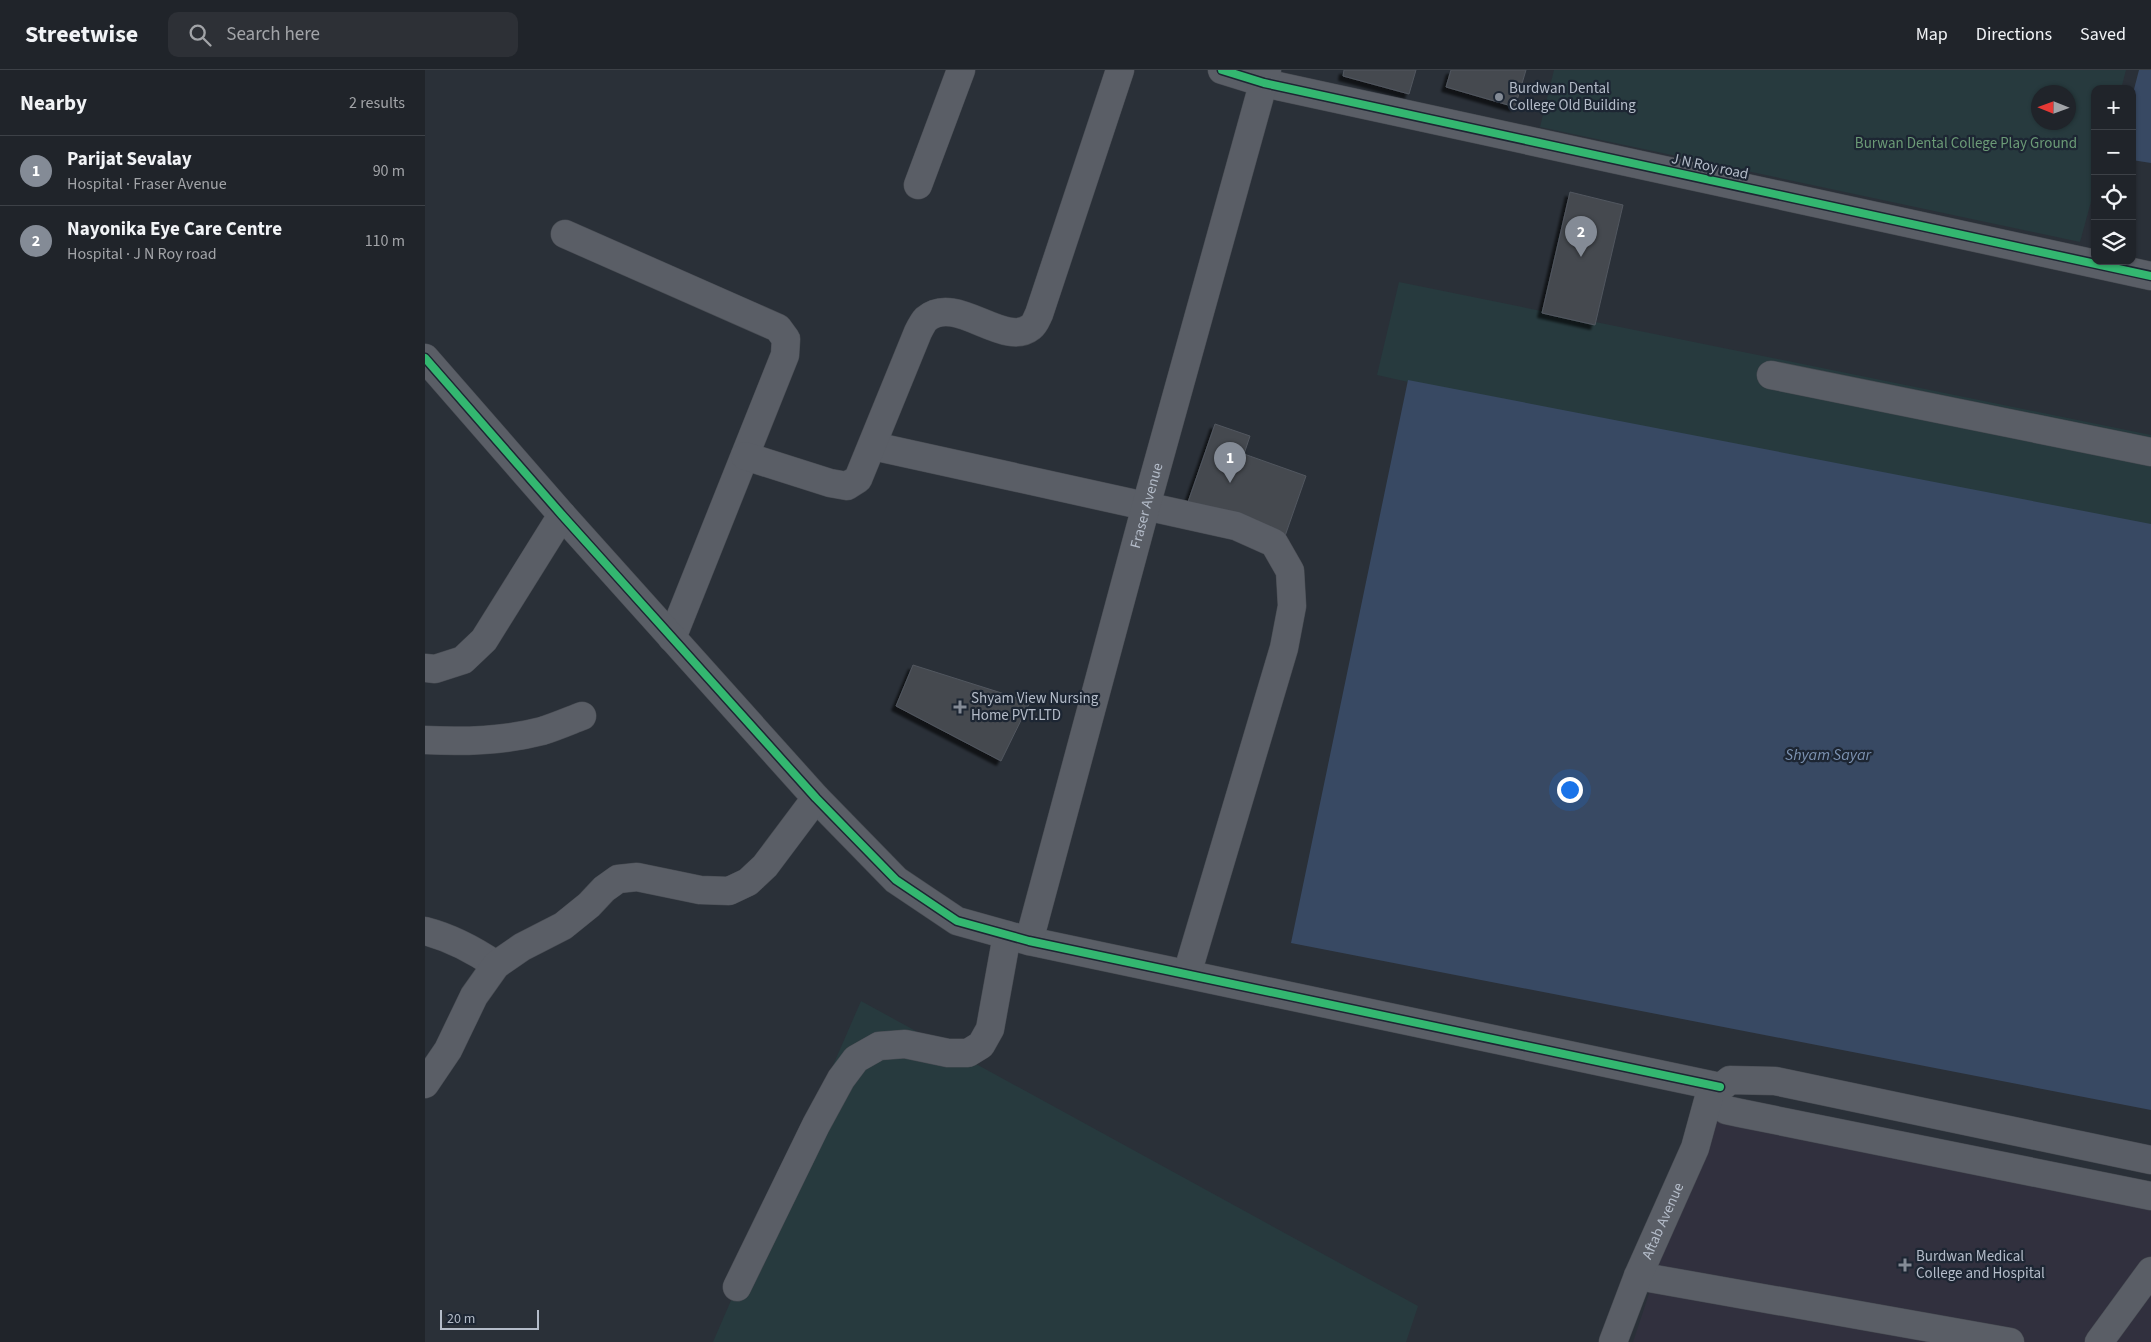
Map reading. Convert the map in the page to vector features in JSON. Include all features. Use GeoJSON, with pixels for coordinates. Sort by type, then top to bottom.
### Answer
{"type":"FeatureCollection","features":[{"type":"Feature","properties":{"kind":"street"},"geometry":{"type":"LineString","coordinates":[[918,185],[961,70]]}},
{"type":"Feature","properties":{"kind":"street"},"geometry":{"type":"LineString","coordinates":[[745,456],[830,483],[847,486],[858,479],[925,319],[936,313],[954,312],[1006,331],[1021,332],[1032,327],[1039,314],[1120,70]]}},
{"type":"Feature","properties":{"kind":"street","name":"J N Roy road"},"geometry":{"type":"LineString","coordinates":[[1222,70],[1265,76],[2151,276]]}},
{"type":"Feature","properties":{"kind":"street","name":"Fraser Avenue"},"geometry":{"type":"LineString","coordinates":[[737,1287],[816,1125],[841,1079],[856,1059],[879,1046],[905,1044],[948,1053],[968,1053],[981,1045],[990,1030],[1146,506],[1265,76]]}},
{"type":"Feature","properties":{"kind":"street"},"geometry":{"type":"LineString","coordinates":[[565,234],[778,328],[786,339],[785,355],[672,638]]}},
{"type":"Feature","properties":{"kind":"street"},"geometry":{"type":"LineString","coordinates":[[425,358],[562,515],[816,798],[896,880],[957,921],[1018,938],[1715,1092],[1726,1110],[1739,1114],[2151,1196]]}},
{"type":"Feature","properties":{"kind":"street"},"geometry":{"type":"LineString","coordinates":[[1771,376],[2151,452]]}},
{"type":"Feature","properties":{"kind":"street"},"geometry":{"type":"LineString","coordinates":[[873,446],[1236,526],[1274,543],[1290,571],[1292,606],[1284,648],[1187,974]]}},
{"type":"Feature","properties":{"kind":"street"},"geometry":{"type":"LineString","coordinates":[[425,668],[435,669],[463,660],[483,640],[562,515]]}},
{"type":"Feature","properties":{"kind":"street"},"geometry":{"type":"LineString","coordinates":[[425,740],[459,742],[505,738],[541,731],[582,716]]}},
{"type":"Feature","properties":{"kind":"street"},"geometry":{"type":"LineString","coordinates":[[425,1084],[447,1050],[473,996],[496,966],[522,947],[563,926],[618,879],[637,877],[710,890],[729,890],[748,882],[765,866],[816,798]]}},
{"type":"Feature","properties":{"kind":"street"},"geometry":{"type":"LineString","coordinates":[[425,931],[438,934],[471,948],[496,966]]}},
{"type":"Feature","properties":{"kind":"street"},"geometry":{"type":"LineString","coordinates":[[1715,1092],[1730,1080],[1775,1081],[2151,1160]]}},
{"type":"Feature","properties":{"kind":"street","name":"Aftab Avenue"},"geometry":{"type":"LineString","coordinates":[[1613,1342],[1638,1276],[1695,1148],[1715,1092]]}},
{"type":"Feature","properties":{"kind":"street"},"geometry":{"type":"LineString","coordinates":[[2099,1342],[2151,1272]]}},
{"type":"Feature","properties":{"kind":"street"},"geometry":{"type":"LineString","coordinates":[[1638,1276],[2010,1342]]}},
{"type":"Feature","properties":{"kind":"shaded area","name":"Burdwan Medical College and Hospital"},"geometry":{"type":"Polygon","coordinates":[[[1709,1113],[2151,1187],[2151,1342],[1633,1342],[1709,1113]]]}},
{"type":"Feature","properties":{"kind":"green space","name":"Burwan Dental College Play Ground"},"geometry":{"type":"Polygon","coordinates":[[[1554,70],[2126,70],[2122,85],[2091,85],[2091,202],[2080,242],[1540,127],[1554,70]]]}},
{"type":"Feature","properties":{"kind":"green space"},"geometry":{"type":"Polygon","coordinates":[[[1399,282],[2151,435],[2151,549],[1377,375],[1399,282]]]}},
{"type":"Feature","properties":{"kind":"green space"},"geometry":{"type":"Polygon","coordinates":[[[861,1001],[1418,1306],[1406,1342],[713,1342],[861,1001]]]}},
{"type":"Feature","properties":{"kind":"water"},"geometry":{"type":"Polygon","coordinates":[[[2139,70],[2151,70],[2151,163],[2136,161],[2135,85],[2139,70]]]}},
{"type":"Feature","properties":{"kind":"water","name":"Shyam Sayar"},"geometry":{"type":"Polygon","coordinates":[[[1408,380],[2151,524],[2151,1110],[1291,943],[1408,380]]]}},
{"type":"Feature","properties":{"kind":"building"},"geometry":{"type":"Polygon","coordinates":[[[1344,70],[1416,70],[1409,94],[1343,76],[1344,70]]]}},
{"type":"Feature","properties":{"kind":"building","name":"Burdwan Dental College Old Building"},"geometry":{"type":"Polygon","coordinates":[[[1451,70],[1526,70],[1515,107],[1446,87],[1451,70]]]}},
{"type":"Feature","properties":{"kind":"building"},"geometry":{"type":"Polygon","coordinates":[[[1570,192],[1623,205],[1595,325],[1542,313],[1570,192]]]}},
{"type":"Feature","properties":{"kind":"building"},"geometry":{"type":"Polygon","coordinates":[[[1215,424],[1250,436],[1244,454],[1306,476],[1285,536],[1188,502],[1215,424]]]}},
{"type":"Feature","properties":{"kind":"building"},"geometry":{"type":"Polygon","coordinates":[[[913,665],[1030,702],[1001,761],[896,706],[913,665]]]}},
{"type":"Feature","properties":{"kind":"cycle path"},"geometry":{"type":"LineString","coordinates":[[1222,70],[1264,83],[2151,276]]}},
{"type":"Feature","properties":{"kind":"cycle path"},"geometry":{"type":"LineString","coordinates":[[425,358],[562,515],[816,798],[896,880],[957,921],[1029,941],[1720,1087]]}},
{"type":"Feature","properties":{"kind":"place","name":"Burdwan Dental College Old Building"},"geometry":{"type":"Point","coordinates":[1499,97]}},
{"type":"Feature","properties":{"kind":"place","name":"Nayonika Eye Care Centre"},"geometry":{"type":"Point","coordinates":[1581,257]}},
{"type":"Feature","properties":{"kind":"place","name":"Parijat Sevalay"},"geometry":{"type":"Point","coordinates":[1230,483]}},
{"type":"Feature","properties":{"kind":"place","name":"Shyam View Nursing Home PVT.LTD"},"geometry":{"type":"Point","coordinates":[960,707]}},
{"type":"Feature","properties":{"kind":"place","name":"Burdwan Medical College and Hospital"},"geometry":{"type":"Point","coordinates":[1905,1265]}}]}
